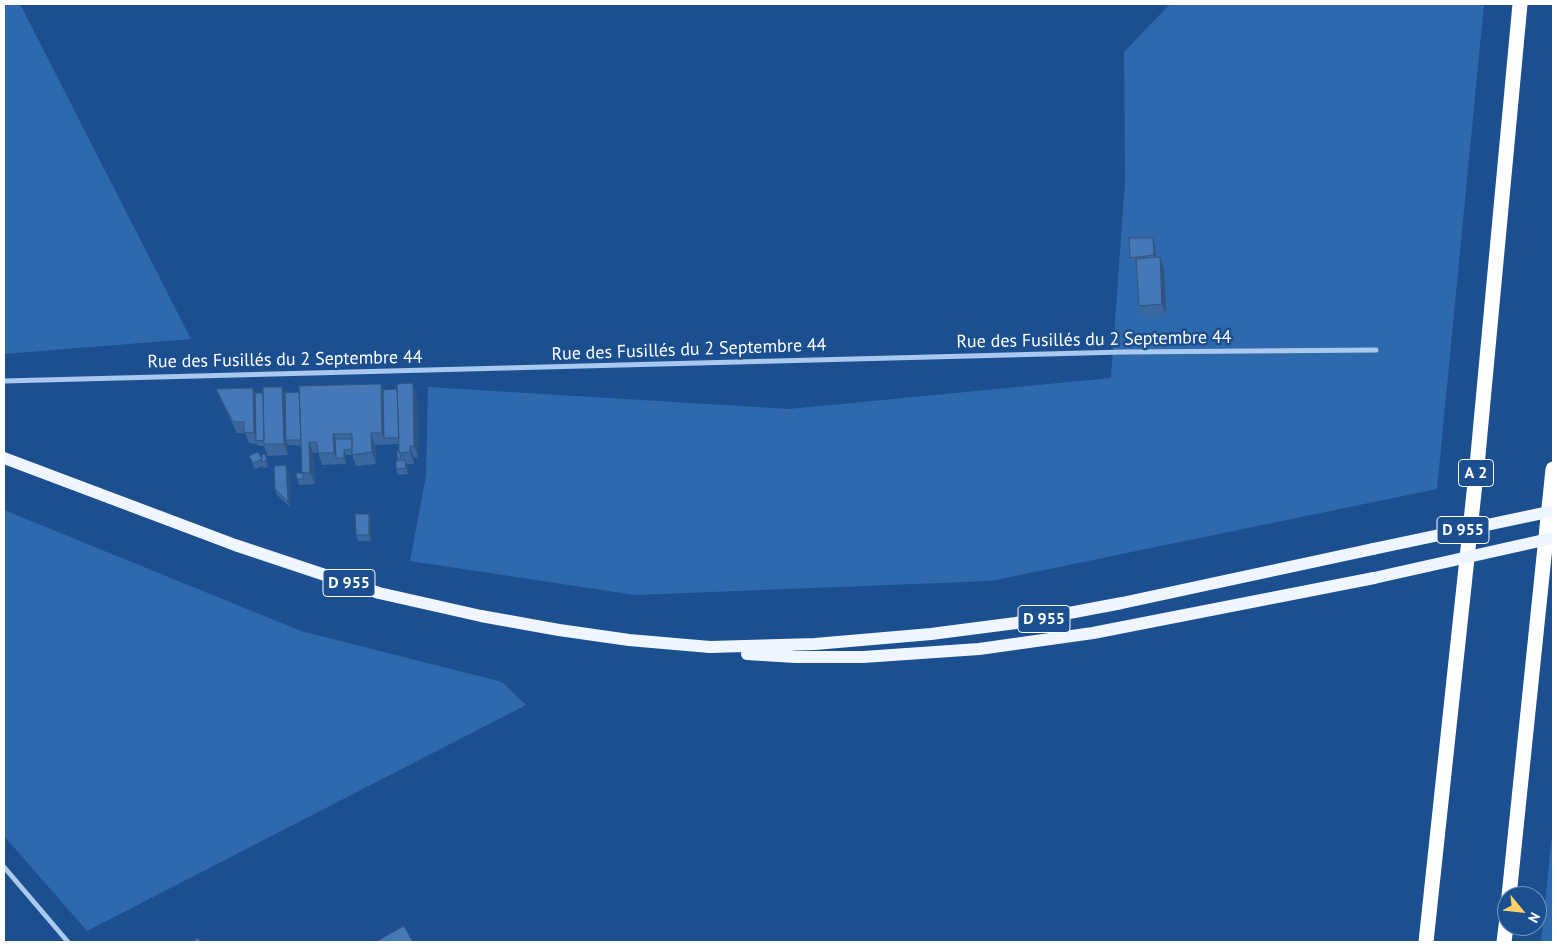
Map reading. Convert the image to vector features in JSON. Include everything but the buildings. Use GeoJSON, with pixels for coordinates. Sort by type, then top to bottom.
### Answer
{"type":"FeatureCollection","features":[{"type":"Feature","properties":{"kind":"highway","name":"A 2"},"geometry":{"type":"LineString","coordinates":[[1426,942],[1478,455],[1520,4]]}},
{"type":"Feature","properties":{"kind":"highway"},"geometry":{"type":"LineString","coordinates":[[1510,886],[1553,469]]}},
{"type":"Feature","properties":{"kind":"main road","name":"D 955"},"geometry":{"type":"LineString","coordinates":[[4,458],[235,545],[379,592],[481,616],[559,630],[629,640],[710,647],[748,654],[794,657],[863,657],[979,649],[1094,633],[1374,578],[1553,538]]}},
{"type":"Feature","properties":{"kind":"main road","name":"D 955"},"geometry":{"type":"LineString","coordinates":[[710,647],[832,643],[931,634],[1016,623],[1122,604],[1553,511]]}},
{"type":"Feature","properties":{"kind":"street","name":"Rue des Fusillés du 2 Septembre 44"},"geometry":{"type":"LineString","coordinates":[[4,381],[1123,352],[1376,350]]}},
{"type":"Feature","properties":{"kind":"street"},"geometry":{"type":"LineString","coordinates":[[4,867],[68,942]]}},
{"type":"Feature","properties":{"kind":"shaded area"},"geometry":{"type":"Polygon","coordinates":[[[4,4],[20,4],[191,339],[4,354],[4,4]]]}},
{"type":"Feature","properties":{"kind":"shaded area"},"geometry":{"type":"Polygon","coordinates":[[[1170,4],[1484,4],[1437,489],[991,581],[635,595],[410,561],[426,476],[428,387],[789,409],[1111,378],[1125,181],[1124,52],[1170,4]]]}},
{"type":"Feature","properties":{"kind":"shaded area"},"geometry":{"type":"Polygon","coordinates":[[[4,510],[301,631],[502,682],[526,705],[87,931],[4,836],[4,510]]]}},
{"type":"Feature","properties":{"kind":"shaded area"},"geometry":{"type":"Polygon","coordinates":[[[1553,825],[1553,942],[1541,942],[1542,936],[1547,936],[1547,886],[1553,825]]]}}]}
